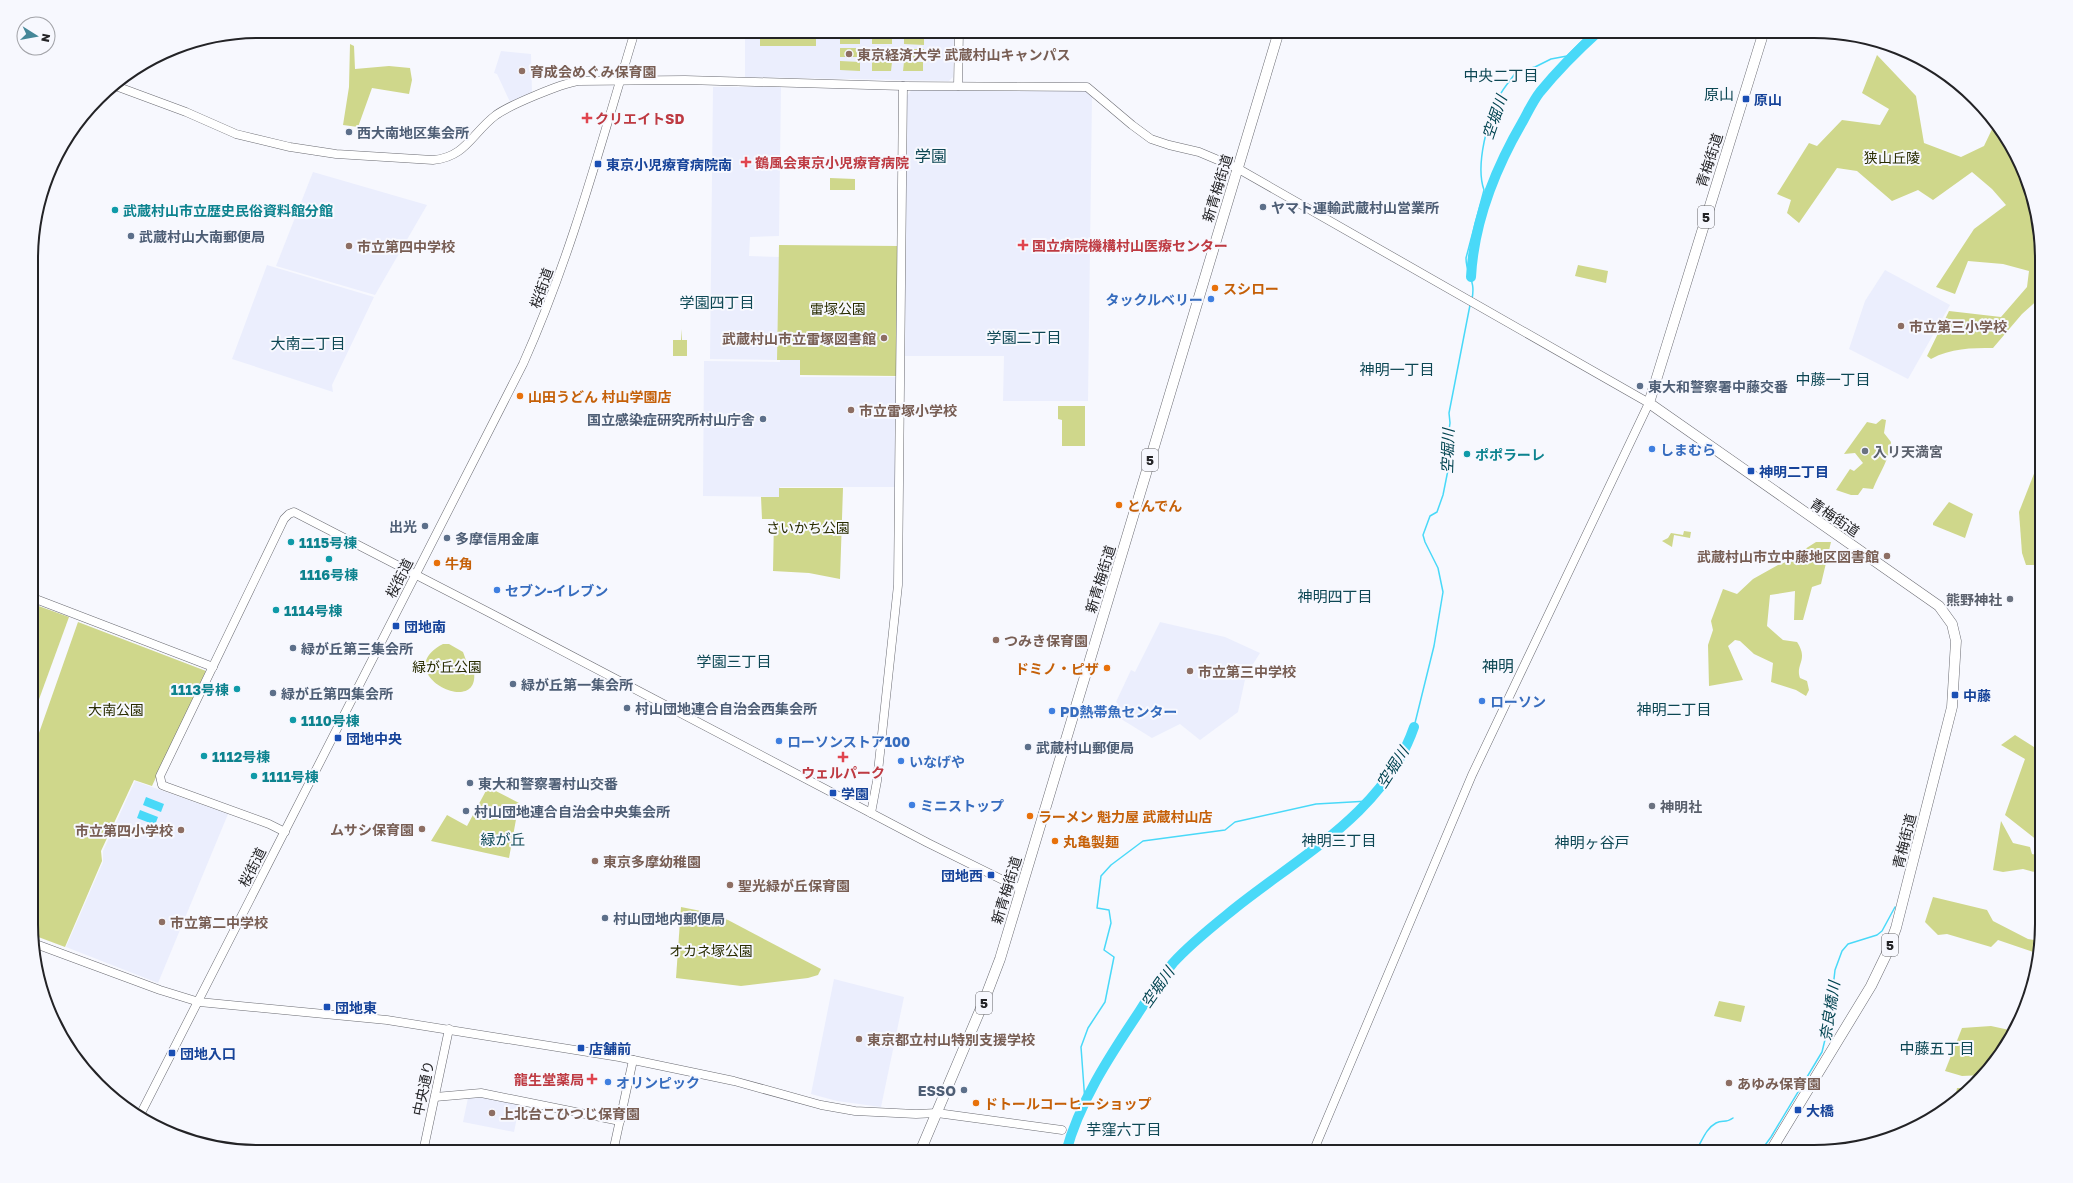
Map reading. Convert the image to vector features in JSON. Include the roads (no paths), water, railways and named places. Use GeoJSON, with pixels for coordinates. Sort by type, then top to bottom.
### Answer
{"type":"FeatureCollection","features":[{"type":"Feature","properties":{"kind":"main road","name":"新青梅街道"},"geometry":{"type":"LineString","coordinates":[[923,1145],[984,1001],[1021,890],[1277,38]]}},
{"type":"Feature","properties":{"kind":"main road","name":"青梅街道"},"geometry":{"type":"LineString","coordinates":[[1762,38],[1649,403],[1932,601],[1946,614],[1955,635],[1956,662],[1951,714],[1896,928],[1883,962],[1871,986],[1774,1145]]}},
{"type":"Feature","properties":{"kind":"street","name":"桜街道"},"geometry":{"type":"LineString","coordinates":[[142,1111],[523,364],[544,318],[566,257],[633,38]]}},
{"type":"Feature","properties":{"kind":"street"},"geometry":{"type":"LineString","coordinates":[[958,86],[959,38]]}},
{"type":"Feature","properties":{"kind":"street"},"geometry":{"type":"LineString","coordinates":[[120,88],[186,112],[236,134],[290,147],[336,154],[433,160],[444,158],[458,152],[497,114],[562,84],[586,80],[697,80],[903,86],[1087,87],[1132,125],[1152,139],[1199,152],[1237,168],[1649,403],[1472,775],[1316,1145]]}},
{"type":"Feature","properties":{"kind":"street"},"geometry":{"type":"LineString","coordinates":[[871,813],[877,781],[898,585],[903,86]]}},
{"type":"Feature","properties":{"kind":"street"},"geometry":{"type":"LineString","coordinates":[[285,832],[268,824],[167,787],[160,782],[160,776],[284,519],[292,513],[297,513],[1021,890]]}},
{"type":"Feature","properties":{"kind":"street"},"geometry":{"type":"LineString","coordinates":[[38,600],[213,667]]}},
{"type":"Feature","properties":{"kind":"street"},"geometry":{"type":"LineString","coordinates":[[39,945],[160,990],[199,1002],[387,1020],[449,1029],[633,1060],[754,1086],[837,1108],[880,1114],[937,1113],[1062,1130]]}},
{"type":"Feature","properties":{"kind":"street","name":"中央通り"},"geometry":{"type":"LineString","coordinates":[[425,1145],[449,1029]]}},
{"type":"Feature","properties":{"kind":"street"},"geometry":{"type":"LineString","coordinates":[[615,1145],[633,1060]]}},
{"type":"Feature","properties":{"kind":"street"},"geometry":{"type":"LineString","coordinates":[[435,1097],[481,1093],[620,1121]]}},
{"type":"Feature","properties":{"kind":"water"},"geometry":{"type":"Polygon","coordinates":[[[146,797],[164,804],[161,812],[143,805],[146,797]]]}},
{"type":"Feature","properties":{"kind":"water"},"geometry":{"type":"Polygon","coordinates":[[[140,810],[158,817],[155,825],[137,818],[140,810]]]}},
{"type":"Feature","properties":{"kind":"waterway","name":"空堀川"},"geometry":{"type":"LineString","coordinates":[[1472,299],[1473,287],[1466,264],[1466,258],[1484,190],[1481,168],[1482,155],[1487,129],[1495,105],[1516,72],[1535,67],[1551,59],[1567,56],[1585,38]]}},
{"type":"Feature","properties":{"kind":"waterway","name":"空堀川"},"geometry":{"type":"LineString","coordinates":[[1471,277],[1476,236],[1481,216],[1503,158],[1540,92],[1568,60],[1591,38]]}},
{"type":"Feature","properties":{"kind":"waterway","name":"空堀川"},"geometry":{"type":"LineString","coordinates":[[1414,727],[1434,646],[1443,592],[1438,568],[1423,535],[1430,516],[1437,512],[1443,495],[1448,470],[1446,452],[1450,423],[1449,413],[1470,305]]}},
{"type":"Feature","properties":{"kind":"waterway","name":"空堀川"},"geometry":{"type":"LineString","coordinates":[[1068,1145],[1079,1116],[1096,1081],[1126,1031],[1163,975],[1173,963],[1210,928],[1259,889],[1312,851],[1362,808],[1383,784],[1401,757],[1414,727]]}},
{"type":"Feature","properties":{"kind":"waterway"},"geometry":{"type":"LineString","coordinates":[[1085,1102],[1081,1047],[1088,1028],[1105,1002],[1114,957],[1104,950],[1111,923],[1109,910],[1097,908],[1101,876],[1111,865],[1143,841],[1225,830],[1235,822],[1316,804],[1369,801]]}},
{"type":"Feature","properties":{"kind":"waterway","name":"奈良橋川"},"geometry":{"type":"LineString","coordinates":[[1765,1145],[1822,1052],[1829,1023],[1835,970],[1842,951],[1848,944],[1877,935],[1882,931],[1895,907]]}},
{"type":"Feature","properties":{"kind":"waterway"},"geometry":{"type":"LineString","coordinates":[[1699,1145],[1706,1132],[1712,1126],[1718,1122],[1728,1121],[1733,1118]]}},
{"type":"Feature","properties":{"kind":"place","name":"東京経済大学 武蔵村山キャンパス"},"geometry":{"type":"Point","coordinates":[849,54]}},
{"type":"Feature","properties":{"kind":"place","name":"育成会めぐみ保育園"},"geometry":{"type":"Point","coordinates":[522,71]}},
{"type":"Feature","properties":{"kind":"place","name":"原山"},"geometry":{"type":"Point","coordinates":[1746,99]}},
{"type":"Feature","properties":{"kind":"place","name":"クリエイトSD"},"geometry":{"type":"Point","coordinates":[587,118]}},
{"type":"Feature","properties":{"kind":"place","name":"西大南地区集会所"},"geometry":{"type":"Point","coordinates":[349,132]}},
{"type":"Feature","properties":{"kind":"place","name":"鶴風会東京小児療育病院"},"geometry":{"type":"Point","coordinates":[746,162]}},
{"type":"Feature","properties":{"kind":"place","name":"東京小児療育病院南"},"geometry":{"type":"Point","coordinates":[598,164]}},
{"type":"Feature","properties":{"kind":"place","name":"ヤマト運輸武蔵村山営業所"},"geometry":{"type":"Point","coordinates":[1263,207]}},
{"type":"Feature","properties":{"kind":"place","name":"武蔵村山市立歴史民俗資料館分館"},"geometry":{"type":"Point","coordinates":[115,210]}},
{"type":"Feature","properties":{"kind":"place","name":"武蔵村山大南郵便局"},"geometry":{"type":"Point","coordinates":[131,236]}},
{"type":"Feature","properties":{"kind":"place","name":"国立病院機構村山医療センター"},"geometry":{"type":"Point","coordinates":[1023,245]}},
{"type":"Feature","properties":{"kind":"place","name":"市立第四中学校"},"geometry":{"type":"Point","coordinates":[349,246]}},
{"type":"Feature","properties":{"kind":"place","name":"スシロー"},"geometry":{"type":"Point","coordinates":[1215,288]}},
{"type":"Feature","properties":{"kind":"place","name":"タックルベリー"},"geometry":{"type":"Point","coordinates":[1211,299]}},
{"type":"Feature","properties":{"kind":"place","name":"市立第三小学校"},"geometry":{"type":"Point","coordinates":[1901,326]}},
{"type":"Feature","properties":{"kind":"place","name":"武蔵村山市立雷塚図書館"},"geometry":{"type":"Point","coordinates":[884,338]}},
{"type":"Feature","properties":{"kind":"place","name":"東大和警察署中藤交番"},"geometry":{"type":"Point","coordinates":[1640,386]}},
{"type":"Feature","properties":{"kind":"place","name":"山田うどん 村山学園店"},"geometry":{"type":"Point","coordinates":[520,396]}},
{"type":"Feature","properties":{"kind":"place","name":"市立雷塚小学校"},"geometry":{"type":"Point","coordinates":[851,410]}},
{"type":"Feature","properties":{"kind":"place","name":"国立感染症研究所村山庁舎"},"geometry":{"type":"Point","coordinates":[763,419]}},
{"type":"Feature","properties":{"kind":"place","name":"しまむら"},"geometry":{"type":"Point","coordinates":[1652,449]}},
{"type":"Feature","properties":{"kind":"place","name":"入リ天満宮"},"geometry":{"type":"Point","coordinates":[1865,451]}},
{"type":"Feature","properties":{"kind":"place","name":"ポポラーレ"},"geometry":{"type":"Point","coordinates":[1467,454]}},
{"type":"Feature","properties":{"kind":"place","name":"神明二丁目"},"geometry":{"type":"Point","coordinates":[1751,471]}},
{"type":"Feature","properties":{"kind":"place","name":"とんでん"},"geometry":{"type":"Point","coordinates":[1119,505]}},
{"type":"Feature","properties":{"kind":"place","name":"出光"},"geometry":{"type":"Point","coordinates":[425,526]}},
{"type":"Feature","properties":{"kind":"place","name":"多摩信用金庫"},"geometry":{"type":"Point","coordinates":[447,538]}},
{"type":"Feature","properties":{"kind":"place","name":"1115号棟"},"geometry":{"type":"Point","coordinates":[291,542]}},
{"type":"Feature","properties":{"kind":"place","name":"武蔵村山市立中藤地区図書館"},"geometry":{"type":"Point","coordinates":[1887,556]}},
{"type":"Feature","properties":{"kind":"place","name":"1116号棟"},"geometry":{"type":"Point","coordinates":[329,559]}},
{"type":"Feature","properties":{"kind":"place","name":"牛角"},"geometry":{"type":"Point","coordinates":[437,563]}},
{"type":"Feature","properties":{"kind":"place","name":"セブン-イレブン"},"geometry":{"type":"Point","coordinates":[497,590]}},
{"type":"Feature","properties":{"kind":"place","name":"熊野神社"},"geometry":{"type":"Point","coordinates":[2010,599]}},
{"type":"Feature","properties":{"kind":"place","name":"1114号棟"},"geometry":{"type":"Point","coordinates":[276,610]}},
{"type":"Feature","properties":{"kind":"place","name":"団地南"},"geometry":{"type":"Point","coordinates":[396,626]}},
{"type":"Feature","properties":{"kind":"place","name":"つみき保育園"},"geometry":{"type":"Point","coordinates":[996,640]}},
{"type":"Feature","properties":{"kind":"place","name":"緑が丘第三集会所"},"geometry":{"type":"Point","coordinates":[293,648]}},
{"type":"Feature","properties":{"kind":"place","name":"ドミノ・ピザ"},"geometry":{"type":"Point","coordinates":[1107,668]}},
{"type":"Feature","properties":{"kind":"place","name":"市立第三中学校"},"geometry":{"type":"Point","coordinates":[1190,671]}},
{"type":"Feature","properties":{"kind":"place","name":"緑が丘第一集会所"},"geometry":{"type":"Point","coordinates":[513,684]}},
{"type":"Feature","properties":{"kind":"place","name":"1113号棟"},"geometry":{"type":"Point","coordinates":[237,689]}},
{"type":"Feature","properties":{"kind":"place","name":"緑が丘第四集会所"},"geometry":{"type":"Point","coordinates":[273,693]}},
{"type":"Feature","properties":{"kind":"place","name":"中藤"},"geometry":{"type":"Point","coordinates":[1955,695]}},
{"type":"Feature","properties":{"kind":"place","name":"ローソン"},"geometry":{"type":"Point","coordinates":[1482,701]}},
{"type":"Feature","properties":{"kind":"place","name":"村山団地連合自治会西集会所"},"geometry":{"type":"Point","coordinates":[627,708]}},
{"type":"Feature","properties":{"kind":"place","name":"PD熱帯魚センター"},"geometry":{"type":"Point","coordinates":[1052,711]}},
{"type":"Feature","properties":{"kind":"place","name":"1110号棟"},"geometry":{"type":"Point","coordinates":[293,720]}},
{"type":"Feature","properties":{"kind":"place","name":"団地中央"},"geometry":{"type":"Point","coordinates":[338,738]}},
{"type":"Feature","properties":{"kind":"place","name":"ローソンストア100"},"geometry":{"type":"Point","coordinates":[779,741]}},
{"type":"Feature","properties":{"kind":"place","name":"武蔵村山郵便局"},"geometry":{"type":"Point","coordinates":[1028,747]}},
{"type":"Feature","properties":{"kind":"place","name":"1112号棟"},"geometry":{"type":"Point","coordinates":[204,756]}},
{"type":"Feature","properties":{"kind":"place","name":"ウェルパーク"},"geometry":{"type":"Point","coordinates":[843,757]}},
{"type":"Feature","properties":{"kind":"place","name":"いなげや"},"geometry":{"type":"Point","coordinates":[901,761]}},
{"type":"Feature","properties":{"kind":"place","name":"1111号棟"},"geometry":{"type":"Point","coordinates":[254,776]}},
{"type":"Feature","properties":{"kind":"place","name":"東大和警察署村山交番"},"geometry":{"type":"Point","coordinates":[470,783]}},
{"type":"Feature","properties":{"kind":"place","name":"学園"},"geometry":{"type":"Point","coordinates":[833,793]}},
{"type":"Feature","properties":{"kind":"place","name":"ミニストップ"},"geometry":{"type":"Point","coordinates":[912,805]}},
{"type":"Feature","properties":{"kind":"place","name":"神明社"},"geometry":{"type":"Point","coordinates":[1652,806]}},
{"type":"Feature","properties":{"kind":"place","name":"村山団地連合自治会中央集会所"},"geometry":{"type":"Point","coordinates":[466,811]}},
{"type":"Feature","properties":{"kind":"place","name":"ラーメン 魁力屋 武蔵村山店"},"geometry":{"type":"Point","coordinates":[1030,816]}},
{"type":"Feature","properties":{"kind":"place","name":"ムサシ保育園"},"geometry":{"type":"Point","coordinates":[422,829]}},
{"type":"Feature","properties":{"kind":"place","name":"市立第四小学校"},"geometry":{"type":"Point","coordinates":[181,830]}},
{"type":"Feature","properties":{"kind":"place","name":"丸亀製麺"},"geometry":{"type":"Point","coordinates":[1055,841]}},
{"type":"Feature","properties":{"kind":"place","name":"東京多摩幼稚園"},"geometry":{"type":"Point","coordinates":[595,861]}},
{"type":"Feature","properties":{"kind":"place","name":"団地西"},"geometry":{"type":"Point","coordinates":[991,875]}},
{"type":"Feature","properties":{"kind":"place","name":"聖光緑が丘保育園"},"geometry":{"type":"Point","coordinates":[730,885]}},
{"type":"Feature","properties":{"kind":"place","name":"村山団地内郵便局"},"geometry":{"type":"Point","coordinates":[605,918]}},
{"type":"Feature","properties":{"kind":"place","name":"市立第二中学校"},"geometry":{"type":"Point","coordinates":[162,922]}},
{"type":"Feature","properties":{"kind":"place","name":"団地東"},"geometry":{"type":"Point","coordinates":[327,1007]}},
{"type":"Feature","properties":{"kind":"place","name":"東京都立村山特別支援学校"},"geometry":{"type":"Point","coordinates":[859,1039]}},
{"type":"Feature","properties":{"kind":"place","name":"店舗前"},"geometry":{"type":"Point","coordinates":[581,1048]}},
{"type":"Feature","properties":{"kind":"place","name":"団地入口"},"geometry":{"type":"Point","coordinates":[172,1053]}},
{"type":"Feature","properties":{"kind":"place","name":"龍生堂薬局"},"geometry":{"type":"Point","coordinates":[592,1079]}},
{"type":"Feature","properties":{"kind":"place","name":"オリンピック"},"geometry":{"type":"Point","coordinates":[608,1082]}},
{"type":"Feature","properties":{"kind":"place","name":"あゆみ保育園"},"geometry":{"type":"Point","coordinates":[1729,1083]}},
{"type":"Feature","properties":{"kind":"place","name":"ESSO"},"geometry":{"type":"Point","coordinates":[964,1090]}},
{"type":"Feature","properties":{"kind":"place","name":"ドトールコーヒーショップ"},"geometry":{"type":"Point","coordinates":[976,1103]}},
{"type":"Feature","properties":{"kind":"place","name":"大橋"},"geometry":{"type":"Point","coordinates":[1798,1110]}},
{"type":"Feature","properties":{"kind":"place","name":"上北台こひつじ保育園"},"geometry":{"type":"Point","coordinates":[492,1113]}},
{"type":"Feature","properties":{"kind":"district","name":"中央二丁目"},"geometry":{"type":"Point","coordinates":[1501,75]}},
{"type":"Feature","properties":{"kind":"district","name":"原山"},"geometry":{"type":"Point","coordinates":[1719,94]}},
{"type":"Feature","properties":{"kind":"district","name":"学園"},"geometry":{"type":"Point","coordinates":[931,156]}},
{"type":"Feature","properties":{"kind":"district","name":"学園四丁目"},"geometry":{"type":"Point","coordinates":[717,302]}},
{"type":"Feature","properties":{"kind":"district","name":"学園二丁目"},"geometry":{"type":"Point","coordinates":[1024,337]}},
{"type":"Feature","properties":{"kind":"district","name":"大南二丁目"},"geometry":{"type":"Point","coordinates":[308,343]}},
{"type":"Feature","properties":{"kind":"district","name":"神明一丁目"},"geometry":{"type":"Point","coordinates":[1397,369]}},
{"type":"Feature","properties":{"kind":"district","name":"中藤一丁目"},"geometry":{"type":"Point","coordinates":[1833,379]}},
{"type":"Feature","properties":{"kind":"district","name":"神明四丁目"},"geometry":{"type":"Point","coordinates":[1335,596]}},
{"type":"Feature","properties":{"kind":"district","name":"学園三丁目"},"geometry":{"type":"Point","coordinates":[734,661]}},
{"type":"Feature","properties":{"kind":"district","name":"神明"},"geometry":{"type":"Point","coordinates":[1498,666]}},
{"type":"Feature","properties":{"kind":"district","name":"神明二丁目"},"geometry":{"type":"Point","coordinates":[1674,709]}},
{"type":"Feature","properties":{"kind":"district","name":"緑が丘"},"geometry":{"type":"Point","coordinates":[503,839]}},
{"type":"Feature","properties":{"kind":"district","name":"神明三丁目"},"geometry":{"type":"Point","coordinates":[1339,840]}},
{"type":"Feature","properties":{"kind":"district","name":"神明ヶ谷戸"},"geometry":{"type":"Point","coordinates":[1592,842]}},
{"type":"Feature","properties":{"kind":"district","name":"中藤五丁目"},"geometry":{"type":"Point","coordinates":[1937,1048]}},
{"type":"Feature","properties":{"kind":"district","name":"芋窪六丁目"},"geometry":{"type":"Point","coordinates":[1124,1129]}},
{"type":"Feature","properties":{"kind":"park label","name":"狭山丘陵"},"geometry":{"type":"Point","coordinates":[1892,157]}},
{"type":"Feature","properties":{"kind":"park label","name":"雷塚公園"},"geometry":{"type":"Point","coordinates":[838,308]}},
{"type":"Feature","properties":{"kind":"park label","name":"さいかち公園"},"geometry":{"type":"Point","coordinates":[808,527]}},
{"type":"Feature","properties":{"kind":"park label","name":"緑が丘公園"},"geometry":{"type":"Point","coordinates":[447,666]}},
{"type":"Feature","properties":{"kind":"park label","name":"大南公園"},"geometry":{"type":"Point","coordinates":[116,709]}},
{"type":"Feature","properties":{"kind":"park label","name":"オカネ塚公園"},"geometry":{"type":"Point","coordinates":[711,950]}}]}
